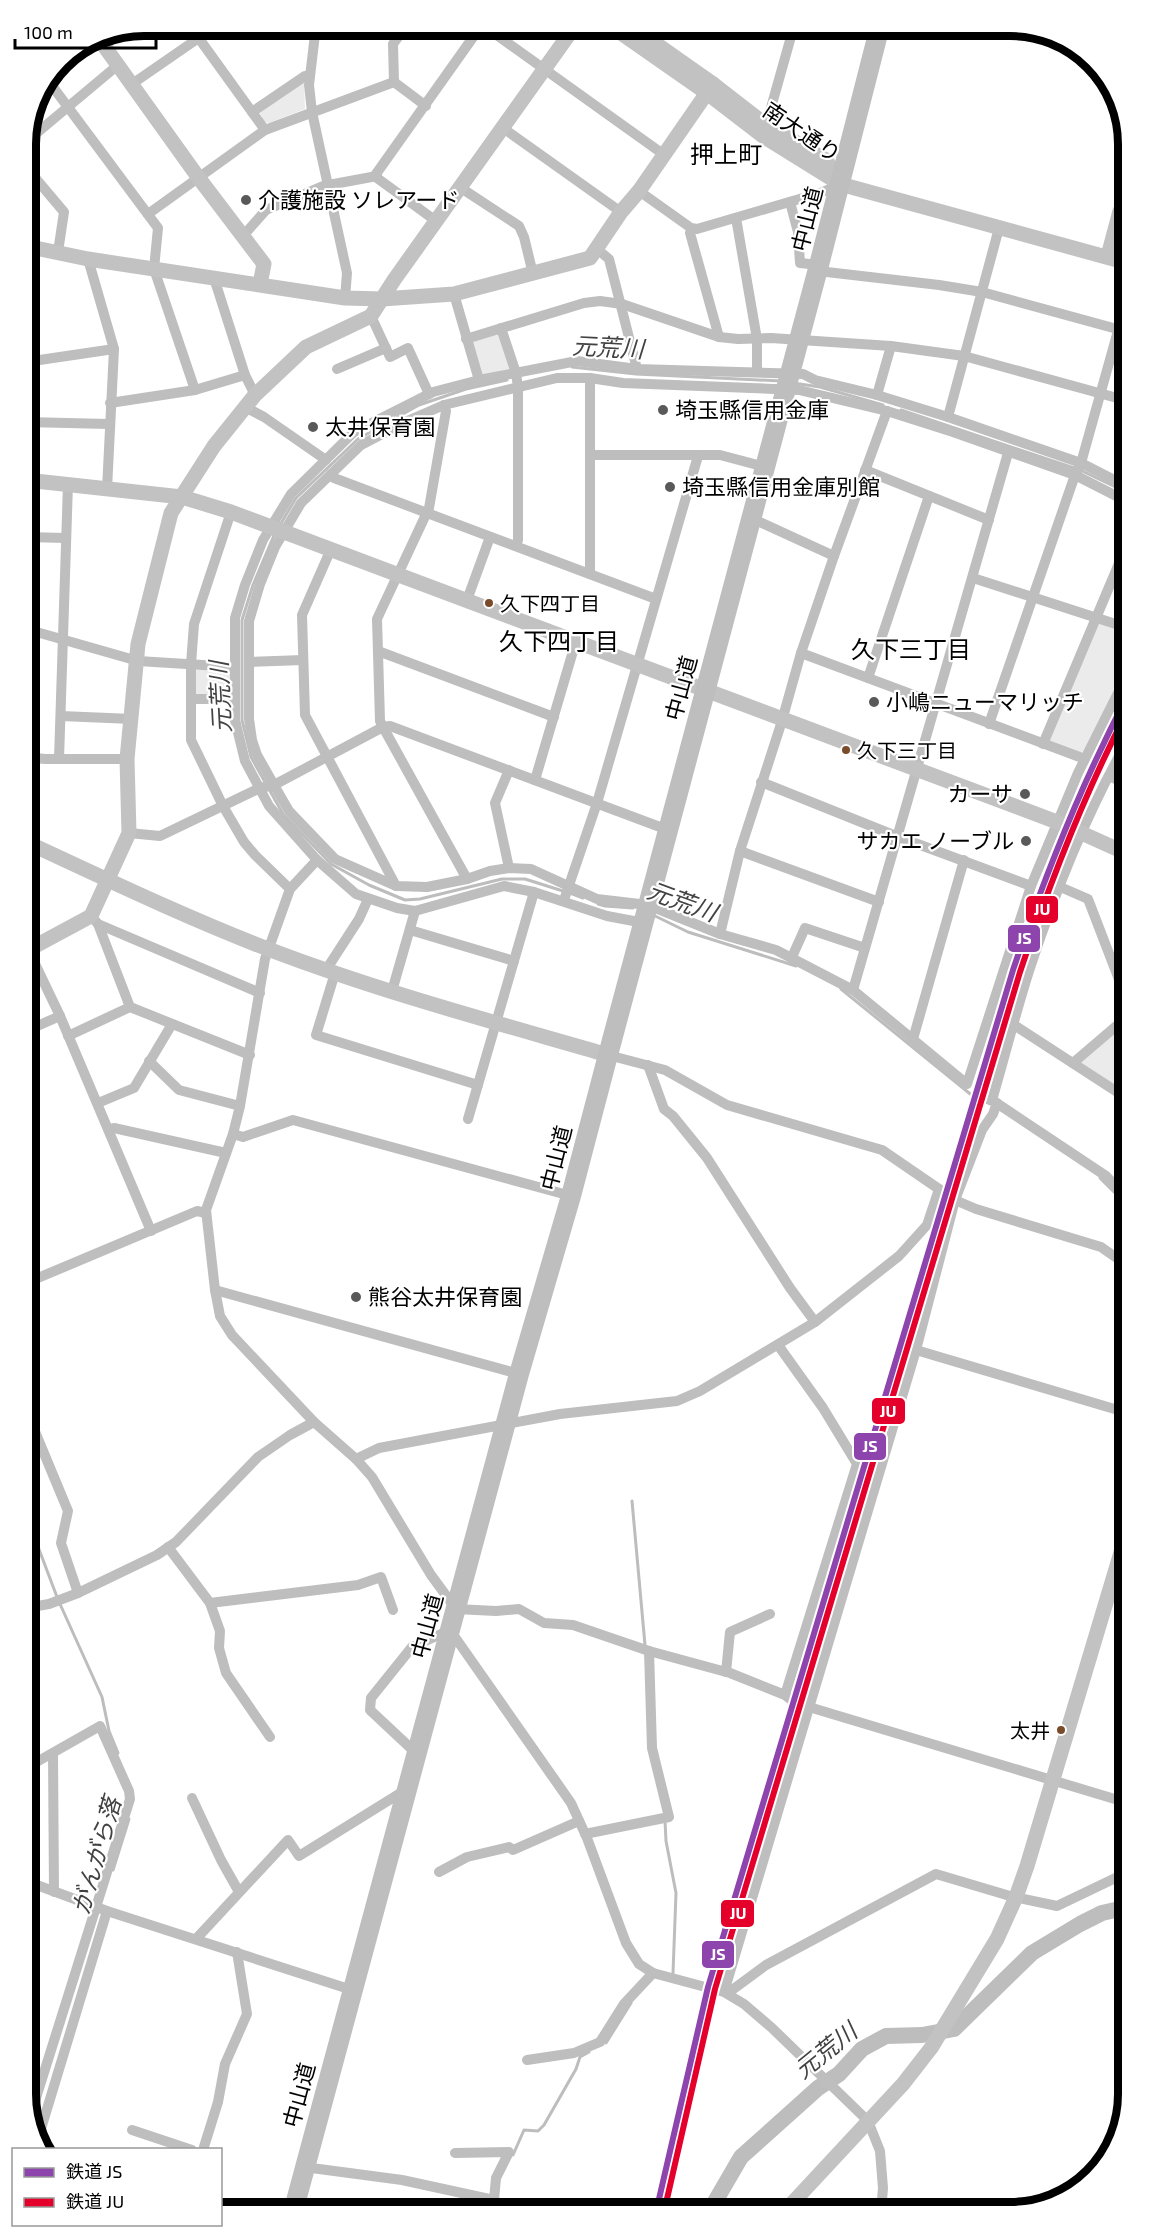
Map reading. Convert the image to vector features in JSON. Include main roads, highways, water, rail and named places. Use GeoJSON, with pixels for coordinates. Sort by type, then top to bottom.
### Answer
{"type":"FeatureCollection","features":[{"type":"Feature","properties":{"kind":"highway","name":"中山道"},"geometry":{"type":"LineString","coordinates":[[295,2202],[519,1374],[572,1196],[819,268],[878,36]]}},
{"type":"Feature","properties":{"kind":"highway","name":"中山道"},"geometry":{"type":"LineString","coordinates":[[859,113],[878,68],[887,36]]}},
{"type":"Feature","properties":{"kind":"waterway","name":"元荒川"},"geometry":{"type":"LineString","coordinates":[[572,367],[636,374],[781,381]]}},
{"type":"Feature","properties":{"kind":"waterway","name":"元荒川"},"geometry":{"type":"LineString","coordinates":[[280,525],[296,498],[358,439],[419,405],[466,389],[507,380]]}},
{"type":"Feature","properties":{"kind":"waterway","name":"元荒川"},"geometry":{"type":"LineString","coordinates":[[793,383],[820,387],[883,405]]}},
{"type":"Feature","properties":{"kind":"waterway","name":"元荒川"},"geometry":{"type":"LineString","coordinates":[[901,410],[1080,470],[1118,488]]}},
{"type":"Feature","properties":{"kind":"waterway","name":"元荒川"},"geometry":{"type":"LineString","coordinates":[[275,533],[253,585],[242,620],[242,720],[251,757],[283,814],[331,864],[369,885],[405,900],[420,899],[502,879],[525,879],[563,891]]}},
{"type":"Feature","properties":{"kind":"waterway","name":"元荒川"},"geometry":{"type":"LineString","coordinates":[[570,893],[583,898]]}},
{"type":"Feature","properties":{"kind":"waterway","name":"元荒川"},"geometry":{"type":"LineString","coordinates":[[598,904],[633,908]]}},
{"type":"Feature","properties":{"kind":"waterway","name":"元荒川"},"geometry":{"type":"LineString","coordinates":[[653,915],[688,932],[796,966]]}},
{"type":"Feature","properties":{"kind":"waterway","name":"元荒川"},"geometry":{"type":"LineString","coordinates":[[841,989],[974,1097],[990,1104]]}},
{"type":"Feature","properties":{"kind":"waterway","name":"元荒川"},"geometry":{"type":"LineString","coordinates":[[1100,1178],[1118,1196]]}},
{"type":"Feature","properties":{"kind":"waterway"},"geometry":{"type":"LineString","coordinates":[[632,1501],[645,1645]]}},
{"type":"Feature","properties":{"kind":"waterway","name":"がんがら落"},"geometry":{"type":"LineString","coordinates":[[36,1543],[57,1597]]}},
{"type":"Feature","properties":{"kind":"waterway","name":"がんがら落"},"geometry":{"type":"LineString","coordinates":[[60,1604],[102,1697],[109,1731],[118,1753]]}},
{"type":"Feature","properties":{"kind":"waterway","name":"がんがら落"},"geometry":{"type":"LineString","coordinates":[[113,1870],[129,1819]]}},
{"type":"Feature","properties":{"kind":"waterway"},"geometry":{"type":"LineString","coordinates":[[665,1821],[666,1841],[676,1893],[673,1973]]}},
{"type":"Feature","properties":{"kind":"waterway","name":"元荒川"},"geometry":{"type":"LineString","coordinates":[[715,2202],[741,2157],[818,2088],[839,2074],[862,2049],[886,2036],[922,2035],[954,2029],[1032,1953],[1080,1924],[1102,1913],[1118,1909]]}},
{"type":"Feature","properties":{"kind":"waterway"},"geometry":{"type":"LineString","coordinates":[[606,2043],[631,2003]]}},
{"type":"Feature","properties":{"kind":"waterway"},"geometry":{"type":"LineString","coordinates":[[513,2155],[524,2130],[538,2131],[544,2125],[576,2069],[580,2057],[589,2052]]}},
{"type":"Feature","properties":{"kind":"rail line","name":"JS"},"geometry":{"type":"LineString","coordinates":[[658,2202],[708,1987],[1013,970],[1065,830],[1118,714]]}},
{"type":"Feature","properties":{"kind":"rail line","name":"JU"},"geometry":{"type":"LineString","coordinates":[[666,2202],[715,1989],[1020,972],[1069,839],[1118,730]]}},
{"type":"Feature","properties":{"kind":"place","name":"介護施設 ソレアード"},"geometry":{"type":"Point","coordinates":[246,200]}},
{"type":"Feature","properties":{"kind":"place","name":"埼玉縣信用金庫"},"geometry":{"type":"Point","coordinates":[663,410]}},
{"type":"Feature","properties":{"kind":"place","name":"太井保育園"},"geometry":{"type":"Point","coordinates":[313,427]}},
{"type":"Feature","properties":{"kind":"place","name":"埼玉縣信用金庫別館"},"geometry":{"type":"Point","coordinates":[670,487]}},
{"type":"Feature","properties":{"kind":"place","name":"久下四丁目"},"geometry":{"type":"Point","coordinates":[489,603]}},
{"type":"Feature","properties":{"kind":"place","name":"小嶋ニューマリッチ"},"geometry":{"type":"Point","coordinates":[874,702]}},
{"type":"Feature","properties":{"kind":"place","name":"久下三丁目"},"geometry":{"type":"Point","coordinates":[846,750]}},
{"type":"Feature","properties":{"kind":"place","name":"カーサ"},"geometry":{"type":"Point","coordinates":[1025,794]}},
{"type":"Feature","properties":{"kind":"place","name":"サカエ ノーブル"},"geometry":{"type":"Point","coordinates":[1026,841]}},
{"type":"Feature","properties":{"kind":"place","name":"熊谷太井保育園"},"geometry":{"type":"Point","coordinates":[356,1297]}},
{"type":"Feature","properties":{"kind":"place","name":"太井"},"geometry":{"type":"Point","coordinates":[1061,1730]}},
{"type":"Feature","properties":{"kind":"district","name":"押上町"},"geometry":{"type":"Point","coordinates":[726,155]}},
{"type":"Feature","properties":{"kind":"district","name":"久下四丁目"},"geometry":{"type":"Point","coordinates":[559,642]}},
{"type":"Feature","properties":{"kind":"district","name":"久下三丁目"},"geometry":{"type":"Point","coordinates":[911,650]}}]}
